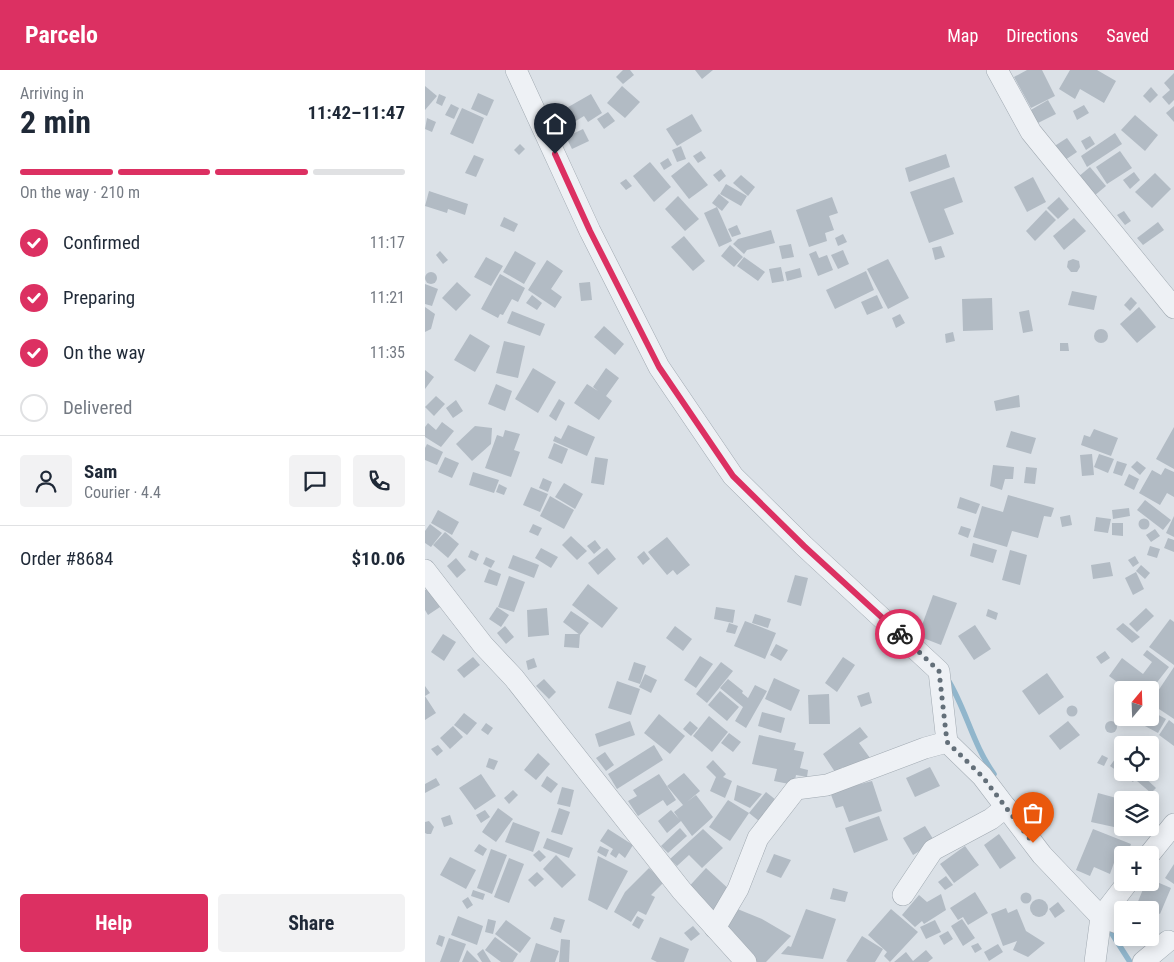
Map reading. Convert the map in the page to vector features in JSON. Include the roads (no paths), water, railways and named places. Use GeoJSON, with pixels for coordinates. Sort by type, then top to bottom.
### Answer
{"type":"FeatureCollection","features":[{"type":"Feature","properties":{"kind":"street"},"geometry":{"type":"LineString","coordinates":[[516,70],[590,231],[659,367],[733,476],[804,546],[939,671],[947,742],[982,776],[1042,855],[1101,917],[1114,922]]}},
{"type":"Feature","properties":{"kind":"street"},"geometry":{"type":"LineString","coordinates":[[997,70],[1031,132],[1174,308]]}},
{"type":"Feature","properties":{"kind":"street"},"geometry":{"type":"LineString","coordinates":[[425,570],[483,645],[514,678],[682,891],[746,962]]}},
{"type":"Feature","properties":{"kind":"street"},"geometry":{"type":"LineString","coordinates":[[715,928],[737,889],[758,838],[796,788],[827,785],[925,748],[947,742]]}},
{"type":"Feature","properties":{"kind":"street"},"geometry":{"type":"LineString","coordinates":[[903,895],[933,850],[991,818],[1006,807]]}},
{"type":"Feature","properties":{"kind":"street"},"geometry":{"type":"LineString","coordinates":[[1156,846],[1174,824]]}},
{"type":"Feature","properties":{"kind":"street"},"geometry":{"type":"LineString","coordinates":[[1095,962],[1101,917],[1121,891]]}},
{"type":"Feature","properties":{"kind":"street"},"geometry":{"type":"LineString","coordinates":[[1143,962],[1164,939]]}},
{"type":"Feature","properties":{"kind":"waterway"},"geometry":{"type":"LineString","coordinates":[[948,680],[980,751],[994,774]]}},
{"type":"Feature","properties":{"kind":"waterway"},"geometry":{"type":"LineString","coordinates":[[1107,926],[1130,962]]}}]}
